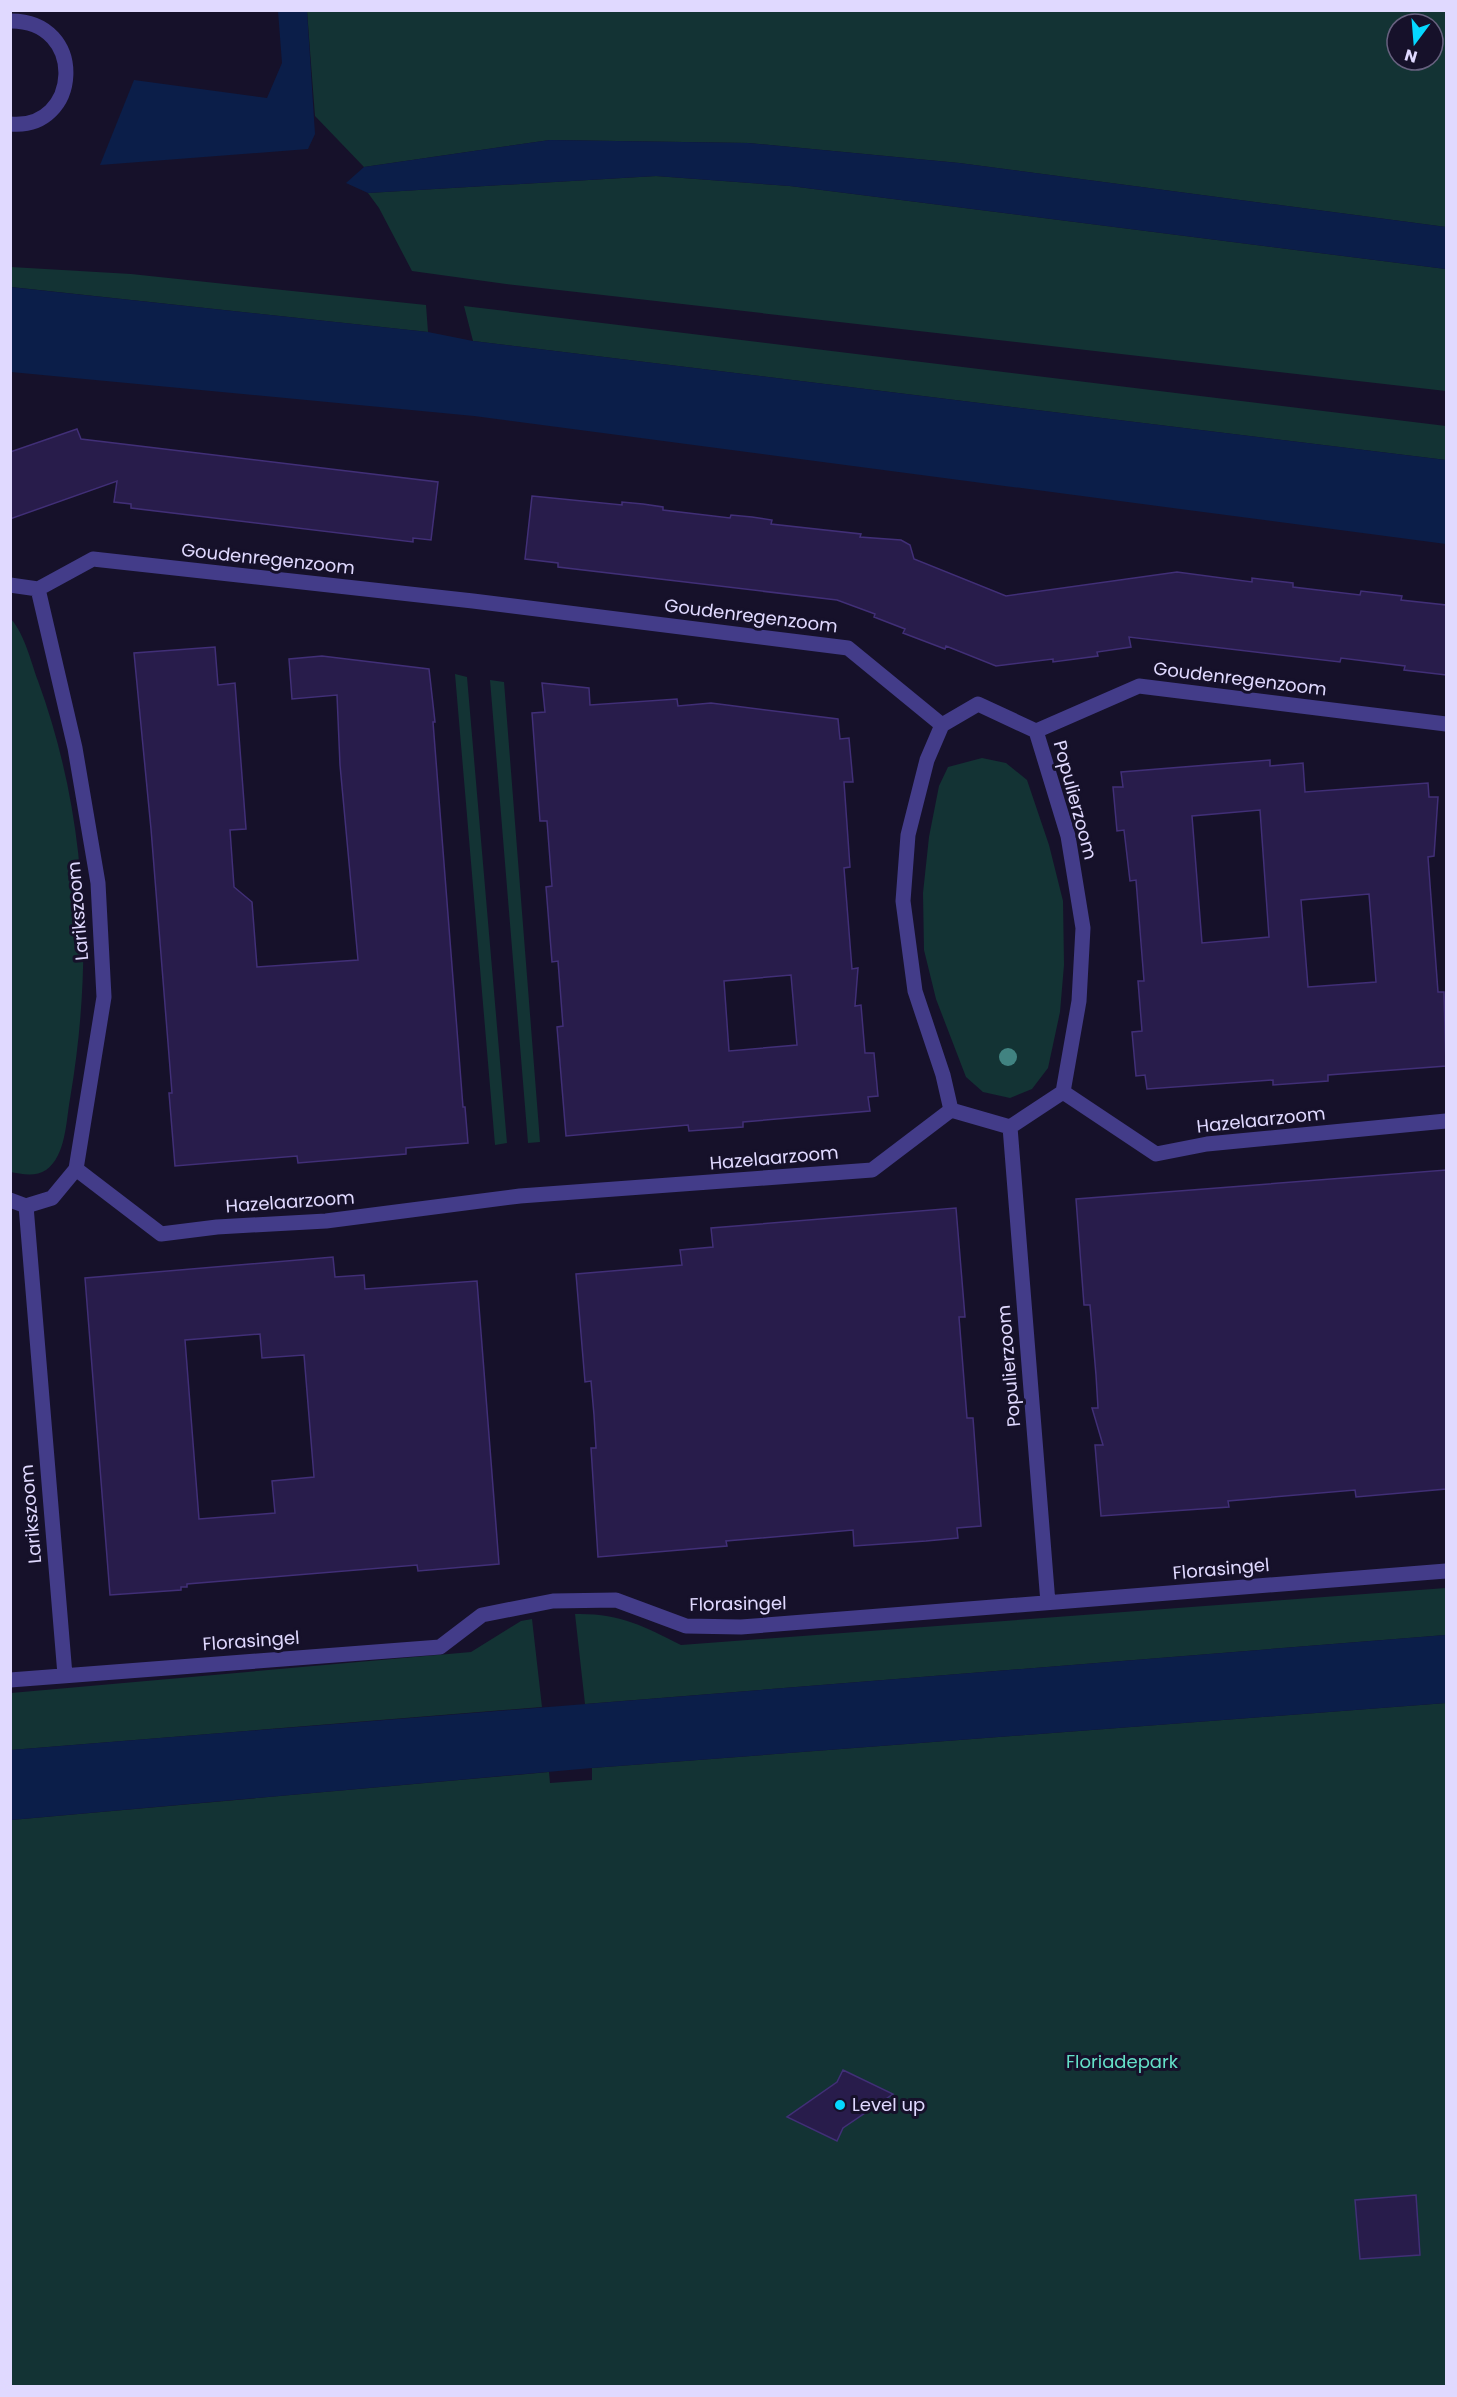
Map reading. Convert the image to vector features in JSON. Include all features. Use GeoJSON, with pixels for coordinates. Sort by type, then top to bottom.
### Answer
{"type":"FeatureCollection","features":[{"type":"Feature","properties":{"kind":"street"},"geometry":{"type":"LineString","coordinates":[[10,21],[23,21],[40,27],[53,37],[63,52],[67,69],[66,86],[58,102],[46,115],[31,122],[10,124]]}},
{"type":"Feature","properties":{"kind":"street","name":"Goudenregenzoom"},"geometry":{"type":"LineString","coordinates":[[38,589],[93,559],[472,601],[848,648],[942,725]]}},
{"type":"Feature","properties":{"kind":"street"},"geometry":{"type":"LineString","coordinates":[[10,585],[38,589]]}},
{"type":"Feature","properties":{"kind":"street","name":"Larikszoom"},"geometry":{"type":"LineString","coordinates":[[38,589],[75,748],[98,883],[104,997],[76,1169]]}},
{"type":"Feature","properties":{"kind":"street","name":"Goudenregenzoom"},"geometry":{"type":"LineString","coordinates":[[1036,731],[1139,686],[1446,724]]}},
{"type":"Feature","properties":{"kind":"street"},"geometry":{"type":"LineString","coordinates":[[1036,731],[978,704],[942,725],[927,760],[908,835],[903,901],[915,991],[943,1075],[951,1110],[1010,1127],[1063,1092]]}},
{"type":"Feature","properties":{"kind":"street","name":"Populierzoom"},"geometry":{"type":"LineString","coordinates":[[1036,731],[1068,836],[1083,928],[1079,1001],[1063,1092]]}},
{"type":"Feature","properties":{"kind":"street","name":"Hazelaarzoom"},"geometry":{"type":"LineString","coordinates":[[1063,1092],[1156,1154],[1207,1144],[1446,1121]]}},
{"type":"Feature","properties":{"kind":"street","name":"Hazelaarzoom"},"geometry":{"type":"LineString","coordinates":[[76,1169],[161,1234],[217,1227],[326,1221],[520,1196],[872,1170],[951,1110]]}},
{"type":"Feature","properties":{"kind":"street","name":"Populierzoom"},"geometry":{"type":"LineString","coordinates":[[1010,1127],[1048,1603]]}},
{"type":"Feature","properties":{"kind":"street"},"geometry":{"type":"LineString","coordinates":[[10,1200],[26,1206],[52,1198],[76,1169]]}},
{"type":"Feature","properties":{"kind":"street","name":"Larikszoom"},"geometry":{"type":"LineString","coordinates":[[26,1206],[65,1675]]}},
{"type":"Feature","properties":{"kind":"street","name":"Florasingel"},"geometry":{"type":"LineString","coordinates":[[10,1680],[440,1647],[482,1615],[553,1601],[616,1600],[686,1626],[741,1627],[1446,1571]]}},
{"type":"Feature","properties":{"kind":"green space"},"geometry":{"type":"Polygon","coordinates":[[[307,11],[1446,11],[1446,227],[959,163],[748,143],[550,140],[364,167],[315,116],[307,11]]]}},
{"type":"Feature","properties":{"kind":"green space"},"geometry":{"type":"Polygon","coordinates":[[[656,176],[790,186],[1446,269],[1446,391],[506,284],[412,271],[379,208],[368,193],[656,176]]]}},
{"type":"Feature","properties":{"kind":"green space"},"geometry":{"type":"Polygon","coordinates":[[[11,267],[131,274],[426,305],[428,332],[11,287],[11,267]]]}},
{"type":"Feature","properties":{"kind":"green space"},"geometry":{"type":"Polygon","coordinates":[[[464,306],[1446,426],[1446,460],[473,341],[464,306]]]}},
{"type":"Feature","properties":{"kind":"green space"},"geometry":{"type":"Polygon","coordinates":[[[11,619],[27,649],[54,732],[67,783],[76,835],[81,888],[82,993],[78,1046],[66,1127],[58,1156],[53,1164],[42,1172],[33,1174],[10,1172],[11,619]]]}},
{"type":"Feature","properties":{"kind":"green space"},"geometry":{"type":"Polygon","coordinates":[[[455,674],[467,677],[507,1143],[495,1145],[455,674]]]}},
{"type":"Feature","properties":{"kind":"green space"},"geometry":{"type":"Polygon","coordinates":[[[490,680],[504,682],[540,1142],[528,1143],[490,680]]]}},
{"type":"Feature","properties":{"kind":"green space"},"geometry":{"type":"Polygon","coordinates":[[[982,758],[1006,763],[1027,780],[1049,845],[1063,901],[1064,965],[1060,1012],[1048,1068],[1032,1089],[1010,1098],[983,1092],[966,1077],[936,999],[924,950],[923,893],[929,837],[939,786],[948,767],[982,758]]]}},
{"type":"Feature","properties":{"kind":"green space"},"geometry":{"type":"Polygon","coordinates":[[[1446,1588],[1446,1635],[585,1704],[575,1614],[618,1618],[681,1645],[1446,1588]]]}},
{"type":"Feature","properties":{"kind":"green space"},"geometry":{"type":"Polygon","coordinates":[[[532,1619],[542,1707],[11,1750],[11,1693],[471,1652],[521,1621],[532,1619]]]}},
{"type":"Feature","properties":{"kind":"green space","name":"Floriadepark"},"geometry":{"type":"Polygon","coordinates":[[[1446,1703],[1446,2386],[11,2386],[11,1820],[549,1772],[550,1783],[592,1780],[592,1768],[1446,1703]]]}},
{"type":"Feature","properties":{"kind":"water"},"geometry":{"type":"Polygon","coordinates":[[[278,11],[307,11],[315,134],[308,149],[100,165],[134,80],[267,98],[282,63],[278,11]]]}},
{"type":"Feature","properties":{"kind":"water"},"geometry":{"type":"Polygon","coordinates":[[[550,140],[748,143],[959,163],[1446,227],[1446,269],[790,186],[656,176],[368,193],[346,183],[364,167],[550,140]]]}},
{"type":"Feature","properties":{"kind":"water"},"geometry":{"type":"Polygon","coordinates":[[[10,287],[428,332],[473,341],[1446,460],[1446,544],[474,416],[11,372],[10,287]]]}},
{"type":"Feature","properties":{"kind":"water"},"geometry":{"type":"Polygon","coordinates":[[[1446,1635],[1446,1703],[592,1768],[11,1820],[11,1750],[1446,1635]]]}},
{"type":"Feature","properties":{"kind":"building"},"geometry":{"type":"Polygon","coordinates":[[[77,429],[81,439],[438,482],[431,540],[413,538],[413,542],[131,508],[131,504],[114,502],[117,481],[10,519],[10,452],[77,429]]]}},
{"type":"Feature","properties":{"kind":"building"},"geometry":{"type":"Polygon","coordinates":[[[532,496],[622,505],[622,502],[643,504],[663,507],[663,510],[730,518],[731,515],[752,517],[772,520],[771,524],[861,534],[860,537],[901,540],[910,545],[914,559],[1006,596],[1177,572],[1252,582],[1252,578],[1293,583],[1293,587],[1360,595],[1361,591],[1402,596],[1401,600],[1446,605],[1446,675],[1404,670],[1405,666],[1341,658],[1340,662],[1129,637],[1131,647],[1097,652],[1098,656],[996,666],[946,646],[945,649],[903,633],[905,629],[874,617],[875,614],[837,600],[558,567],[558,563],[525,559],[532,496]]]}},
{"type":"Feature","properties":{"kind":"building"},"geometry":{"type":"Polygon","coordinates":[[[215,647],[218,685],[235,683],[246,829],[230,830],[234,887],[252,902],[257,967],[358,960],[340,765],[337,695],[292,699],[289,659],[322,656],[429,669],[435,722],[433,722],[463,1107],[465,1107],[468,1143],[406,1148],[406,1154],[298,1163],[297,1156],[175,1166],[169,1093],[172,1093],[151,829],[134,653],[215,647]]]}},
{"type":"Feature","properties":{"kind":"building"},"geometry":{"type":"Polygon","coordinates":[[[542,683],[589,688],[590,705],[677,699],[678,706],[711,703],[838,719],[840,739],[849,738],[853,782],[844,782],[850,867],[844,868],[852,969],[858,968],[855,1006],[861,1005],[865,1053],[874,1053],[878,1096],[868,1097],[870,1111],[743,1122],[743,1127],[689,1131],[688,1125],[566,1136],[557,1027],[563,1026],[558,961],[552,962],[546,887],[552,886],[547,821],[540,821],[532,713],[545,712],[542,683]],[[791,975],[724,981],[729,1051],[797,1045],[791,975]]]}},
{"type":"Feature","properties":{"kind":"building"},"geometry":{"type":"Polygon","coordinates":[[[1270,760],[1270,766],[1303,763],[1305,792],[1428,783],[1429,797],[1438,797],[1434,856],[1428,857],[1438,992],[1444,992],[1446,1066],[1328,1075],[1328,1081],[1273,1085],[1273,1080],[1147,1089],[1145,1075],[1136,1076],[1132,1032],[1142,1031],[1138,981],[1144,981],[1136,880],[1130,881],[1124,830],[1117,831],[1113,787],[1123,787],[1121,772],[1270,760]],[[1260,810],[1192,816],[1202,943],[1269,937],[1260,810]],[[1369,894],[1301,900],[1308,987],[1376,982],[1369,894]]]}},
{"type":"Feature","properties":{"kind":"building"},"geometry":{"type":"Polygon","coordinates":[[[1446,1170],[1446,1489],[1356,1497],[1355,1490],[1228,1501],[1229,1507],[1101,1516],[1095,1445],[1103,1445],[1092,1408],[1098,1408],[1096,1375],[1090,1305],[1084,1305],[1076,1199],[1446,1170]]]}},
{"type":"Feature","properties":{"kind":"building"},"geometry":{"type":"Polygon","coordinates":[[[956,1208],[965,1317],[959,1317],[967,1418],[973,1418],[981,1526],[957,1528],[958,1538],[926,1541],[854,1546],[853,1530],[726,1541],[727,1546],[598,1557],[591,1448],[596,1448],[594,1415],[591,1381],[585,1382],[576,1274],[682,1265],[680,1250],[713,1247],[711,1228],[956,1208]]]}},
{"type":"Feature","properties":{"kind":"building"},"geometry":{"type":"Polygon","coordinates":[[[333,1257],[335,1277],[364,1275],[365,1289],[477,1281],[499,1564],[418,1571],[417,1565],[187,1584],[187,1587],[181,1587],[181,1590],[110,1595],[85,1278],[333,1257]],[[260,1334],[185,1340],[199,1519],[275,1513],[272,1481],[314,1477],[304,1355],[262,1358],[260,1334]]]}},
{"type":"Feature","properties":{"kind":"building","name":"Level up"},"geometry":{"type":"Polygon","coordinates":[[[843,2070],[893,2094],[843,2128],[837,2141],[787,2117],[837,2082],[843,2070]]]}},
{"type":"Feature","properties":{"kind":"building"},"geometry":{"type":"Polygon","coordinates":[[[1416,2195],[1420,2255],[1360,2259],[1355,2200],[1416,2195]]]}},
{"type":"Feature","properties":{"kind":"place","name":"Level up"},"geometry":{"type":"Point","coordinates":[840,2105]}}]}
